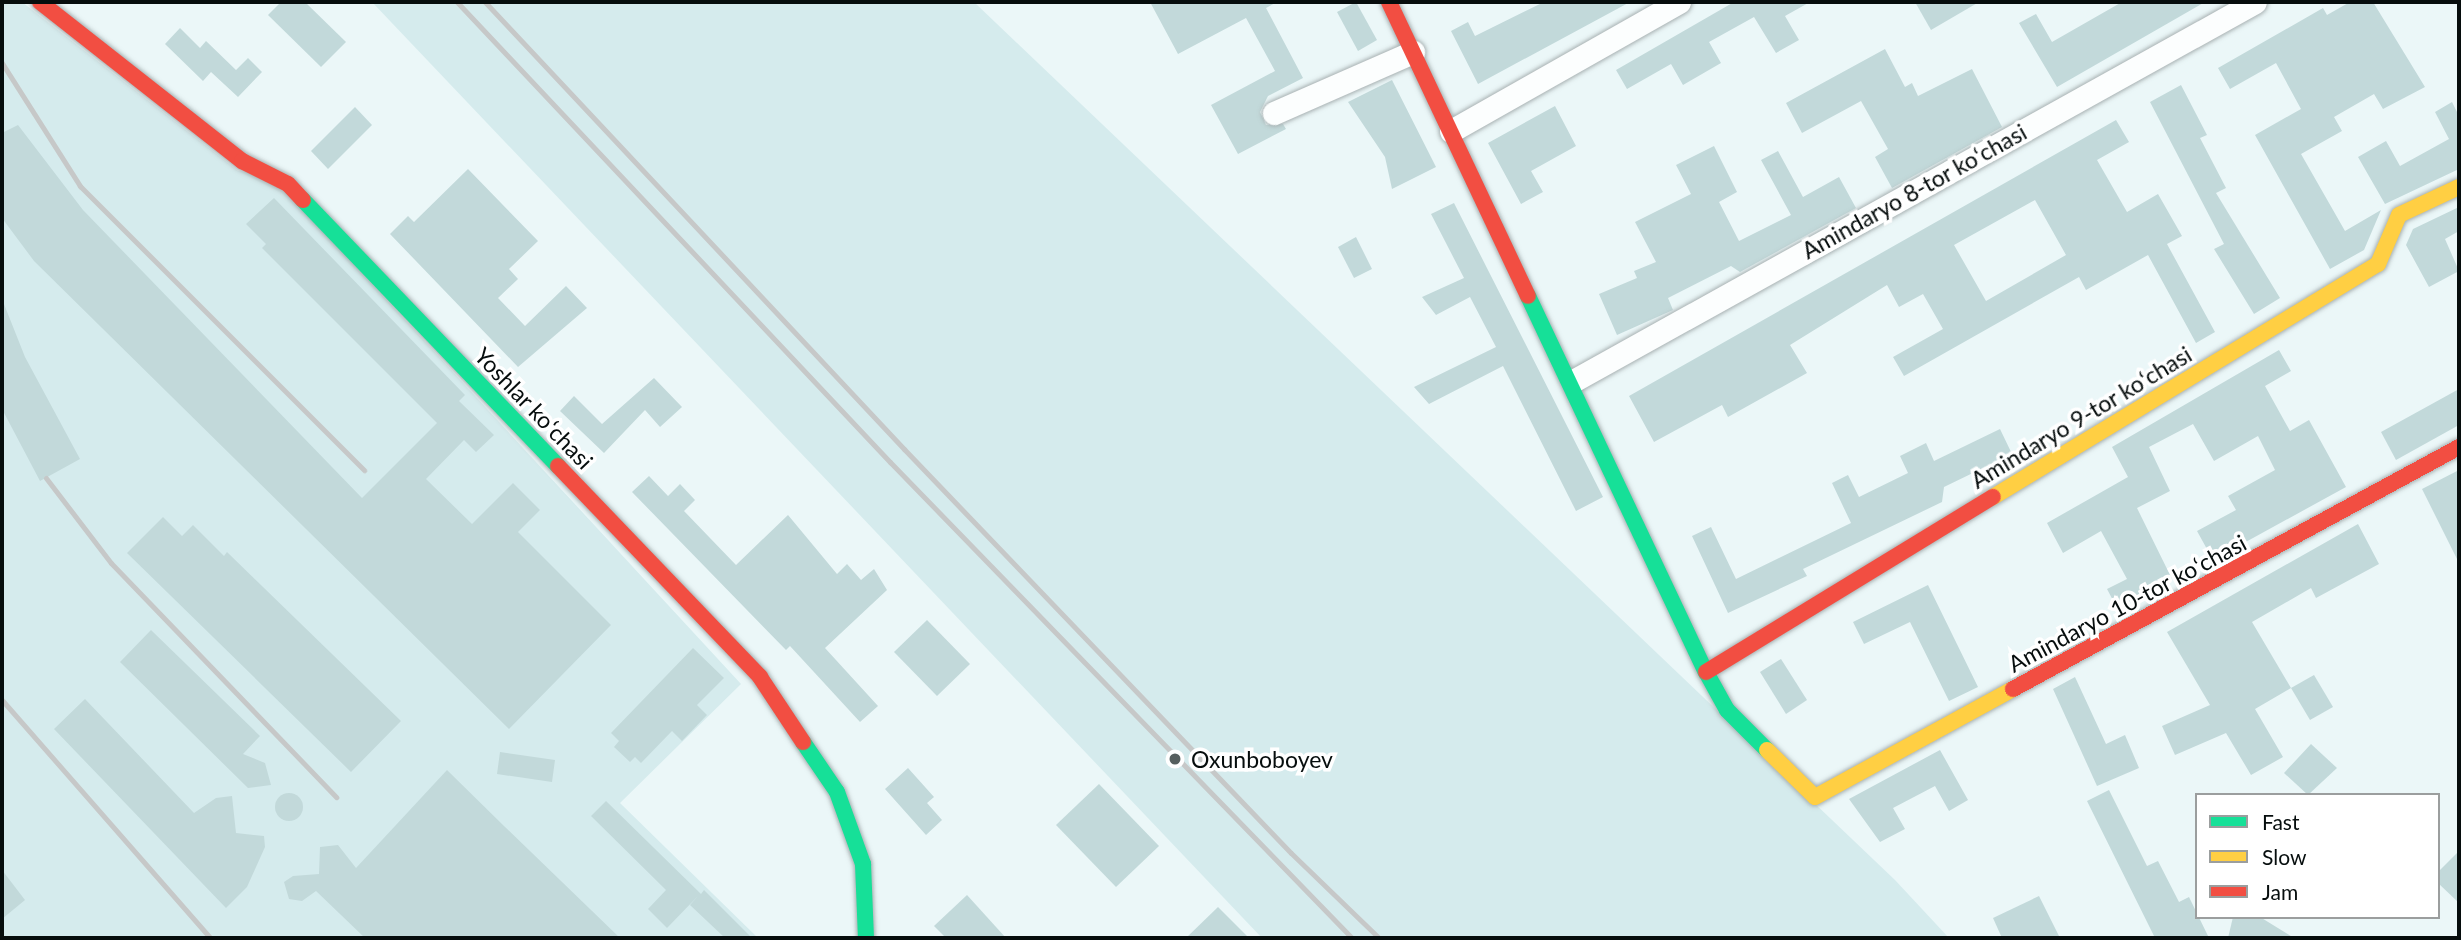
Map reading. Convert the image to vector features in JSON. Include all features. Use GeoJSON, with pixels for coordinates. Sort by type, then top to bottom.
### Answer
{"type":"FeatureCollection","features":[{"type":"Feature","properties":{"kind":"street","name":"Yoshlar koʻchasi"},"geometry":{"type":"LineString","coordinates":[[40,2],[242,161],[288,184],[760,677],[837,792],[863,864],[866,938]]}},
{"type":"Feature","properties":{"kind":"street"},"geometry":{"type":"LineString","coordinates":[[1389,2],[1573,381],[1706,672]]}},
{"type":"Feature","properties":{"kind":"street"},"geometry":{"type":"LineString","coordinates":[[1451,131],[1679,2]]}},
{"type":"Feature","properties":{"kind":"street","name":"Amindaryo 8-tor koʻchasi"},"geometry":{"type":"LineString","coordinates":[[1573,381],[2255,2]]}},
{"type":"Feature","properties":{"kind":"street"},"geometry":{"type":"LineString","coordinates":[[1274,113],[1413,52]]}},
{"type":"Feature","properties":{"kind":"street","name":"Amindaryo 9-tor koʻchasi"},"geometry":{"type":"LineString","coordinates":[[1706,672],[2378,264],[2399,215],[2459,187]]}},
{"type":"Feature","properties":{"kind":"street","name":"Amindaryo 10-tor koʻchasi"},"geometry":{"type":"LineString","coordinates":[[1706,672],[1727,710],[1815,797],[2459,447]]}},
{"type":"Feature","properties":{"kind":"shaded area"},"geometry":{"type":"Polygon","coordinates":[[[2,2],[22,2],[238,171],[271,175],[741,684],[620,803],[758,938],[2,938],[2,2]]]}},
{"type":"Feature","properties":{"kind":"shaded area"},"geometry":{"type":"Polygon","coordinates":[[[372,2],[974,2],[1895,880],[1949,938],[1262,938],[372,2]]]}},
{"type":"Feature","properties":{"kind":"building"},"geometry":{"type":"Polygon","coordinates":[[[281,2],[305,2],[346,42],[321,67],[268,15],[281,2]]]}},
{"type":"Feature","properties":{"kind":"building"},"geometry":{"type":"Polygon","coordinates":[[[1150,2],[1277,2],[1266,8],[1303,78],[1268,96],[1260,112],[1266,125],[1283,124],[1286,129],[1238,154],[1211,105],[1275,71],[1246,18],[1178,54],[1150,2]]]}},
{"type":"Feature","properties":{"kind":"building"},"geometry":{"type":"Polygon","coordinates":[[[1356,2],[1377,40],[1358,51],[1337,12],[1356,2]]]}},
{"type":"Feature","properties":{"kind":"building"},"geometry":{"type":"Polygon","coordinates":[[[1544,2],[1630,2],[1478,84],[1451,31],[1468,22],[1475,36],[1544,2]]]}},
{"type":"Feature","properties":{"kind":"building"},"geometry":{"type":"Polygon","coordinates":[[[1734,2],[1810,2],[1785,16],[1799,40],[1776,53],[1754,17],[1709,42],[1721,63],[1683,85],[1671,64],[1627,89],[1616,70],[1734,2]]]}},
{"type":"Feature","properties":{"kind":"building"},"geometry":{"type":"Polygon","coordinates":[[[1915,2],[1979,2],[1931,30],[1915,2]]]}},
{"type":"Feature","properties":{"kind":"building"},"geometry":{"type":"Polygon","coordinates":[[[2122,2],[2205,2],[2057,87],[2019,23],[2036,14],[2052,42],[2122,2]]]}},
{"type":"Feature","properties":{"kind":"building"},"geometry":{"type":"Polygon","coordinates":[[[2350,2],[2373,2],[2425,87],[2383,109],[2374,94],[2334,117],[2342,131],[2301,154],[2345,231],[2381,210],[2364,250],[2330,269],[2255,135],[2301,109],[2276,63],[2230,89],[2218,68],[2323,8],[2327,15],[2350,2]]]}},
{"type":"Feature","properties":{"kind":"building"},"geometry":{"type":"Polygon","coordinates":[[[180,28],[200,48],[206,41],[236,70],[248,58],[262,72],[238,97],[211,72],[203,81],[165,44],[180,28]]]}},
{"type":"Feature","properties":{"kind":"building"},"geometry":{"type":"Polygon","coordinates":[[[1885,49],[1905,87],[1912,83],[1918,96],[1972,69],[2002,127],[1892,188],[1875,157],[1888,149],[1861,101],[1802,133],[1786,103],[1885,49]]]}},
{"type":"Feature","properties":{"kind":"building"},"geometry":{"type":"Polygon","coordinates":[[[1392,80],[1436,167],[1392,189],[1385,157],[1348,102],[1392,80]]]}},
{"type":"Feature","properties":{"kind":"building"},"geometry":{"type":"Polygon","coordinates":[[[2181,85],[2207,135],[2200,138],[2226,188],[2216,193],[2280,298],[2254,314],[2214,249],[2224,244],[2150,102],[2181,85]]]}},
{"type":"Feature","properties":{"kind":"building"},"geometry":{"type":"Polygon","coordinates":[[[2452,102],[2459,116],[2459,169],[2385,204],[2358,157],[2386,141],[2400,166],[2449,139],[2435,112],[2452,102]]]}},
{"type":"Feature","properties":{"kind":"building"},"geometry":{"type":"Polygon","coordinates":[[[1555,106],[1576,146],[1531,171],[1543,192],[1521,204],[1488,143],[1555,106]]]}},
{"type":"Feature","properties":{"kind":"building"},"geometry":{"type":"Polygon","coordinates":[[[355,107],[372,125],[328,169],[311,151],[355,107]]]}},
{"type":"Feature","properties":{"kind":"building"},"geometry":{"type":"Polygon","coordinates":[[[2116,120],[2129,142],[2097,160],[2127,212],[2158,194],[2182,236],[2167,244],[2215,332],[2196,343],[2148,255],[2086,290],[2079,277],[1904,376],[1893,357],[1943,329],[1923,294],[1899,307],[1887,285],[1790,345],[1807,373],[1728,417],[1722,405],[1654,442],[1629,396],[2116,120]],[[2035,200],[1954,245],[1986,301],[2066,255],[2035,200]]]}},
{"type":"Feature","properties":{"kind":"building"},"geometry":{"type":"Polygon","coordinates":[[[18,125],[83,210],[362,498],[437,423],[262,248],[266,244],[246,224],[274,198],[465,395],[459,401],[494,435],[476,452],[464,440],[426,479],[472,524],[513,483],[540,510],[518,532],[611,625],[509,729],[34,261],[2,218],[2,133],[18,125]]]}},
{"type":"Feature","properties":{"kind":"building"},"geometry":{"type":"Polygon","coordinates":[[[1714,146],[1737,192],[1719,202],[1739,241],[1791,215],[1761,160],[1778,151],[1803,197],[1839,177],[1856,208],[1740,272],[1731,266],[1668,298],[1673,310],[1617,335],[1599,294],[1637,278],[1634,271],[1656,262],[1635,222],[1691,194],[1676,165],[1714,146]]]}},
{"type":"Feature","properties":{"kind":"building"},"geometry":{"type":"Polygon","coordinates":[[[468,169],[538,241],[509,269],[518,279],[498,298],[525,326],[566,286],[587,308],[518,367],[390,234],[408,216],[414,222],[468,169]]]}},
{"type":"Feature","properties":{"kind":"building"},"geometry":{"type":"Polygon","coordinates":[[[1454,203],[1603,497],[1576,511],[1503,366],[1429,404],[1414,387],[1496,347],[1470,297],[1436,315],[1422,297],[1464,278],[1431,214],[1454,203]]]}},
{"type":"Feature","properties":{"kind":"building"},"geometry":{"type":"Polygon","coordinates":[[[2459,207],[2459,231],[2445,239],[2459,271],[2429,287],[2406,245],[2413,229],[2459,207]]]}},
{"type":"Feature","properties":{"kind":"building"},"geometry":{"type":"Polygon","coordinates":[[[1356,237],[1372,269],[1354,278],[1338,247],[1356,237]]]}},
{"type":"Feature","properties":{"kind":"building"},"geometry":{"type":"Polygon","coordinates":[[[2,299],[25,357],[80,459],[40,481],[2,409],[2,299]]]}},
{"type":"Feature","properties":{"kind":"building"},"geometry":{"type":"Polygon","coordinates":[[[2279,350],[2291,371],[2265,386],[2290,431],[2309,420],[2346,487],[2213,560],[2197,531],[2236,510],[2228,496],[2275,470],[2258,436],[2214,461],[2193,424],[2149,447],[2170,491],[2137,508],[2172,579],[2117,608],[2107,589],[2127,579],[2101,531],[2063,553],[2047,523],[2128,477],[2112,447],[2279,350]]]}},
{"type":"Feature","properties":{"kind":"building"},"geometry":{"type":"Polygon","coordinates":[[[654,378],[682,407],[660,427],[645,410],[604,453],[560,411],[574,396],[602,424],[654,378]]]}},
{"type":"Feature","properties":{"kind":"building"},"geometry":{"type":"Polygon","coordinates":[[[2459,389],[2459,425],[2396,460],[2381,432],[2459,389]]]}},
{"type":"Feature","properties":{"kind":"building"},"geometry":{"type":"Polygon","coordinates":[[[2000,429],[2012,454],[1944,487],[1942,502],[1803,569],[1807,576],[1728,613],[1692,536],[1711,527],[1736,579],[1851,523],[1832,483],[1848,475],[1859,497],[1908,473],[1900,456],[1926,443],[1934,461],[2000,429]]]}},
{"type":"Feature","properties":{"kind":"building"},"geometry":{"type":"Polygon","coordinates":[[[2459,470],[2459,563],[2422,489],[2459,470]]]}},
{"type":"Feature","properties":{"kind":"building"},"geometry":{"type":"Polygon","coordinates":[[[649,476],[668,496],[680,484],[695,500],[684,511],[736,565],[788,515],[837,574],[847,564],[861,580],[874,569],[887,590],[825,648],[878,706],[860,722],[790,646],[786,650],[632,492],[649,476]]]}},
{"type":"Feature","properties":{"kind":"building"},"geometry":{"type":"Polygon","coordinates":[[[163,517],[182,536],[193,525],[224,556],[227,552],[401,721],[351,772],[127,553],[163,517]]]}},
{"type":"Feature","properties":{"kind":"building"},"geometry":{"type":"Polygon","coordinates":[[[2358,524],[2379,564],[2316,598],[2311,588],[2252,622],[2291,688],[2255,709],[2283,757],[2251,775],[2226,733],[2175,755],[2162,726],[2210,705],[2167,632],[2358,524]]]}},
{"type":"Feature","properties":{"kind":"building"},"geometry":{"type":"Polygon","coordinates":[[[1928,585],[1978,687],[1949,701],[1910,622],[1864,644],[1853,622],[1928,585]]]}},
{"type":"Feature","properties":{"kind":"building"},"geometry":{"type":"Polygon","coordinates":[[[927,620],[970,664],[937,696],[894,652],[927,620]]]}},
{"type":"Feature","properties":{"kind":"building"},"geometry":{"type":"Polygon","coordinates":[[[151,630],[260,736],[243,754],[265,763],[271,785],[248,788],[120,662],[151,630]]]}},
{"type":"Feature","properties":{"kind":"building"},"geometry":{"type":"Polygon","coordinates":[[[693,648],[724,678],[697,705],[707,715],[682,741],[672,731],[641,763],[635,757],[630,762],[614,747],[619,741],[611,733],[693,648]]]}},
{"type":"Feature","properties":{"kind":"building"},"geometry":{"type":"Polygon","coordinates":[[[1781,659],[1807,700],[1786,714],[1760,672],[1781,659]]]}},
{"type":"Feature","properties":{"kind":"building"},"geometry":{"type":"Polygon","coordinates":[[[2314,675],[2333,707],[2310,720],[2291,688],[2314,675]]]}},
{"type":"Feature","properties":{"kind":"building"},"geometry":{"type":"Polygon","coordinates":[[[2075,677],[2106,744],[2125,735],[2139,768],[2097,786],[2053,689],[2075,677]]]}},
{"type":"Feature","properties":{"kind":"building"},"geometry":{"type":"Polygon","coordinates":[[[85,699],[194,813],[216,798],[232,796],[236,833],[264,836],[265,847],[247,887],[226,908],[54,729],[85,699]]]}},
{"type":"Feature","properties":{"kind":"building"},"geometry":{"type":"Polygon","coordinates":[[[2311,744],[2337,768],[2310,793],[2306,793],[2284,773],[2311,744]]]}},
{"type":"Feature","properties":{"kind":"building"},"geometry":{"type":"Polygon","coordinates":[[[1940,750],[1968,800],[1949,811],[1935,786],[1893,808],[1905,829],[1880,842],[1849,799],[1940,750]]]}},
{"type":"Feature","properties":{"kind":"building"},"geometry":{"type":"Polygon","coordinates":[[[500,752],[555,760],[552,782],[497,774],[500,752]]]}},
{"type":"Feature","properties":{"kind":"building"},"geometry":{"type":"Polygon","coordinates":[[[908,768],[934,797],[927,803],[942,820],[926,835],[885,789],[908,768]]]}},
{"type":"Feature","properties":{"kind":"building"},"geometry":{"type":"Polygon","coordinates":[[[447,770],[620,938],[365,938],[316,891],[302,901],[289,899],[284,882],[293,876],[319,874],[320,847],[338,845],[356,868],[447,770]]]}},
{"type":"Feature","properties":{"kind":"building"},"geometry":{"type":"Polygon","coordinates":[[[1099,784],[1159,846],[1116,887],[1056,825],[1099,784]]]}},
{"type":"Feature","properties":{"kind":"building"},"geometry":{"type":"Polygon","coordinates":[[[2109,790],[2147,866],[2158,861],[2179,902],[2189,897],[2195,909],[2195,919],[2200,919],[2209,938],[2155,938],[2087,801],[2109,790]]]}},
{"type":"Feature","properties":{"kind":"building"},"geometry":{"type":"Polygon","coordinates":[[[289,793],[299,797],[303,807],[299,817],[289,821],[279,817],[275,807],[279,797],[289,793]]]}},
{"type":"Feature","properties":{"kind":"building"},"geometry":{"type":"Polygon","coordinates":[[[606,801],[701,894],[704,890],[752,938],[725,938],[690,905],[698,896],[667,928],[648,909],[666,890],[591,816],[606,801]]]}},
{"type":"Feature","properties":{"kind":"building"},"geometry":{"type":"Polygon","coordinates":[[[2459,851],[2459,903],[2440,885],[2440,870],[2459,851]]]}},
{"type":"Feature","properties":{"kind":"building"},"geometry":{"type":"Polygon","coordinates":[[[2,870],[25,900],[2,919],[2,870]]]}},
{"type":"Feature","properties":{"kind":"building"},"geometry":{"type":"Polygon","coordinates":[[[967,895],[1006,938],[946,938],[934,926],[967,895]]]}},
{"type":"Feature","properties":{"kind":"building"},"geometry":{"type":"Polygon","coordinates":[[[2039,896],[2060,938],[2002,938],[1993,918],[2039,896]]]}},
{"type":"Feature","properties":{"kind":"building"},"geometry":{"type":"Polygon","coordinates":[[[1218,907],[1249,938],[1186,938],[1218,907]]]}},
{"type":"Feature","properties":{"kind":"building"},"geometry":{"type":"Polygon","coordinates":[[[2233,919],[2263,919],[2294,938],[2228,938],[2233,919]]]}},
{"type":"Feature","properties":{"kind":"railway"},"geometry":{"type":"LineString","coordinates":[[457,2],[890,462],[1352,938]]}},
{"type":"Feature","properties":{"kind":"railway"},"geometry":{"type":"LineString","coordinates":[[485,2],[904,449],[1291,853],[1379,938]]}},
{"type":"Feature","properties":{"kind":"railway"},"geometry":{"type":"LineString","coordinates":[[2,63],[80,186],[364,470]]}},
{"type":"Feature","properties":{"kind":"railway"},"geometry":{"type":"LineString","coordinates":[[46,478],[111,563],[336,797]]}},
{"type":"Feature","properties":{"kind":"railway"},"geometry":{"type":"LineString","coordinates":[[2,700],[210,938]]}},
{"type":"Feature","properties":{"kind":"traffic: fast"},"geometry":{"type":"LineString","coordinates":[[303,200],[558,466]]}},
{"type":"Feature","properties":{"kind":"traffic: fast"},"geometry":{"type":"LineString","coordinates":[[1528,296],[1706,672],[1727,710],[1767,750]]}},
{"type":"Feature","properties":{"kind":"traffic: fast"},"geometry":{"type":"LineString","coordinates":[[803,742],[837,792],[863,864],[866,938]]}},
{"type":"Feature","properties":{"kind":"traffic: slow"},"geometry":{"type":"LineString","coordinates":[[1993,497],[2378,264],[2399,215],[2459,187]]}},
{"type":"Feature","properties":{"kind":"traffic: slow"},"geometry":{"type":"LineString","coordinates":[[1767,750],[1815,797],[2013,689]]}},
{"type":"Feature","properties":{"kind":"traffic: jam"},"geometry":{"type":"LineString","coordinates":[[40,2],[242,161],[288,184],[303,200]]}},
{"type":"Feature","properties":{"kind":"traffic: jam"},"geometry":{"type":"LineString","coordinates":[[1389,2],[1528,296]]}},
{"type":"Feature","properties":{"kind":"traffic: jam"},"geometry":{"type":"LineString","coordinates":[[2013,689],[2459,447]]}},
{"type":"Feature","properties":{"kind":"traffic: jam"},"geometry":{"type":"LineString","coordinates":[[558,466],[760,677],[803,742]]}},
{"type":"Feature","properties":{"kind":"traffic: jam"},"geometry":{"type":"LineString","coordinates":[[1706,672],[1993,497]]}},
{"type":"Feature","properties":{"kind":"place","name":"Oxunboboyev"},"geometry":{"type":"Point","coordinates":[1175,759]}}]}
